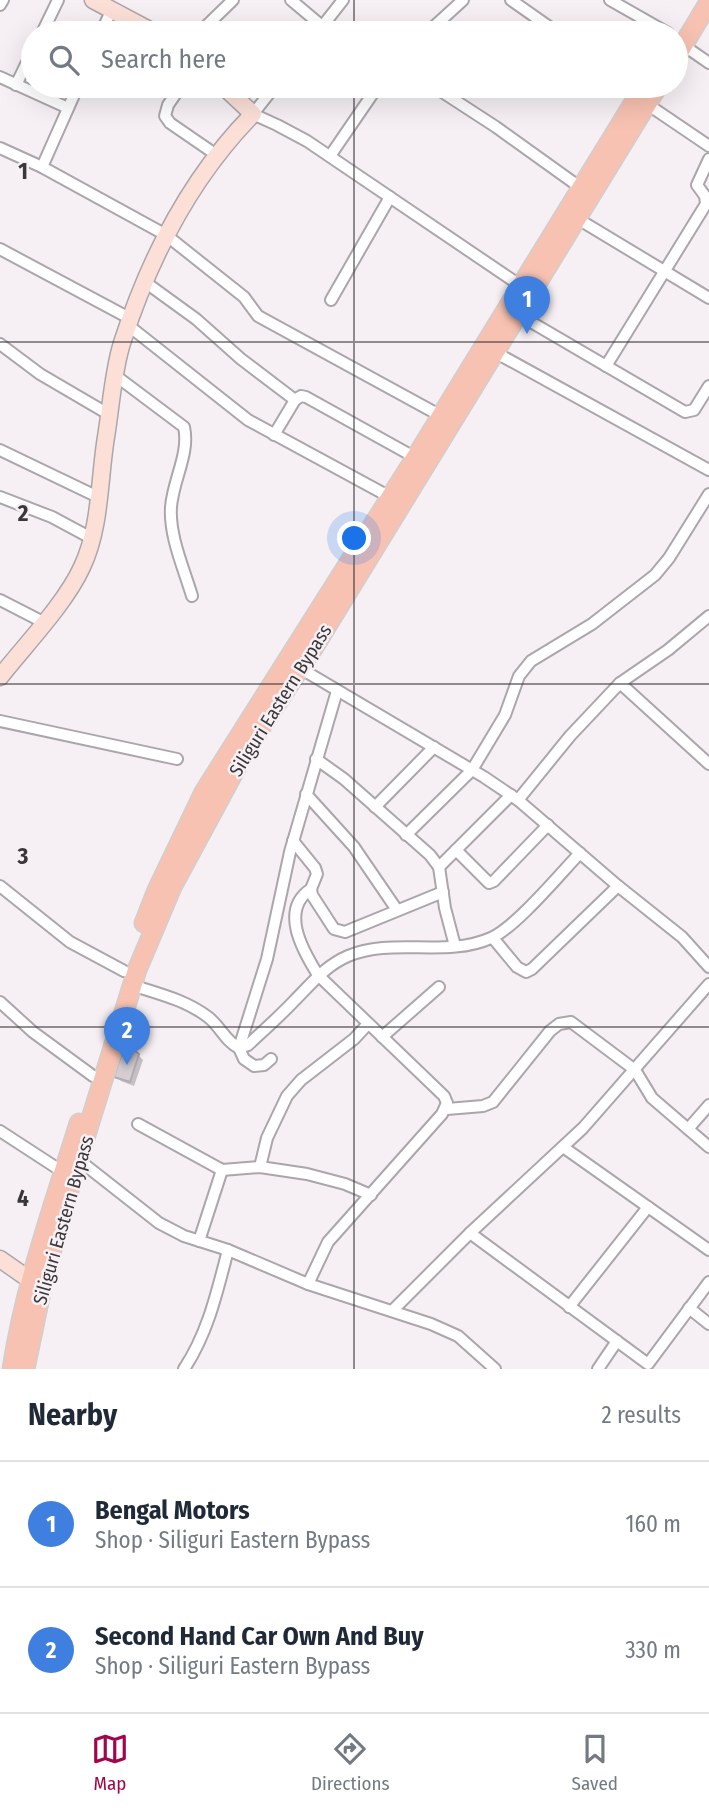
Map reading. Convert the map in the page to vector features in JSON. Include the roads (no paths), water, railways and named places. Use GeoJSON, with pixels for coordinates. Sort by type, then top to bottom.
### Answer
{"type":"FeatureCollection","features":[{"type":"Feature","properties":{"kind":"main road"},"geometry":{"type":"LineString","coordinates":[[688,21],[697,0]]}},
{"type":"Feature","properties":{"kind":"main road"},"geometry":{"type":"LineString","coordinates":[[688,31],[709,2]]}},
{"type":"Feature","properties":{"kind":"main road","name":"Siliguri Eastern Bypass"},"geometry":{"type":"LineString","coordinates":[[12,1369],[30,1280],[93,1076],[157,890],[241,745],[526,290],[581,188],[637,98]]}},
{"type":"Feature","properties":{"kind":"main road","name":"Siliguri Eastern Bypass"},"geometry":{"type":"LineString","coordinates":[[293,664],[390,497],[441,416],[490,349],[519,315],[526,290],[578,219],[638,98]]}},
{"type":"Feature","properties":{"kind":"main road","name":"Siliguri Eastern Bypass"},"geometry":{"type":"LineString","coordinates":[[25,1369],[44,1278],[80,1161],[128,978]]}},
{"type":"Feature","properties":{"kind":"street"},"geometry":{"type":"LineString","coordinates":[[0,5],[3,0]]}},
{"type":"Feature","properties":{"kind":"street"},"geometry":{"type":"LineString","coordinates":[[48,21],[58,0]]}},
{"type":"Feature","properties":{"kind":"street"},"geometry":{"type":"LineString","coordinates":[[93,0],[134,21]]}},
{"type":"Feature","properties":{"kind":"street"},"geometry":{"type":"LineString","coordinates":[[211,21],[233,0]]}},
{"type":"Feature","properties":{"kind":"street"},"geometry":{"type":"LineString","coordinates":[[291,0],[311,21]]}},
{"type":"Feature","properties":{"kind":"street"},"geometry":{"type":"LineString","coordinates":[[326,21],[343,0]]}},
{"type":"Feature","properties":{"kind":"street"},"geometry":{"type":"LineString","coordinates":[[440,21],[463,0]]}},
{"type":"Feature","properties":{"kind":"street"},"geometry":{"type":"LineString","coordinates":[[511,0],[541,21]]}},
{"type":"Feature","properties":{"kind":"street"},"geometry":{"type":"LineString","coordinates":[[610,0],[647,21]]}},
{"type":"Feature","properties":{"kind":"street"},"geometry":{"type":"LineString","coordinates":[[106,21],[112,9]]}},
{"type":"Feature","properties":{"kind":"street"},"geometry":{"type":"LineString","coordinates":[[688,51],[709,63]]}},
{"type":"Feature","properties":{"kind":"street"},"geometry":{"type":"LineString","coordinates":[[16,85],[21,75]]}},
{"type":"Feature","properties":{"kind":"street"},"geometry":{"type":"LineString","coordinates":[[0,77],[21,87]]}},
{"type":"Feature","properties":{"kind":"street"},"geometry":{"type":"LineString","coordinates":[[45,98],[68,108]]}},
{"type":"Feature","properties":{"kind":"street"},"geometry":{"type":"LineString","coordinates":[[42,167],[73,98]]}},
{"type":"Feature","properties":{"kind":"street"},"geometry":{"type":"LineString","coordinates":[[173,98],[165,116],[170,123],[218,156]]}},
{"type":"Feature","properties":{"kind":"street"},"geometry":{"type":"LineString","coordinates":[[236,98],[253,114],[330,156],[526,290]]}},
{"type":"Feature","properties":{"kind":"street"},"geometry":{"type":"LineString","coordinates":[[0,677],[69,590],[83,565],[91,538],[121,345],[157,251],[192,191],[235,132],[266,98]]}},
{"type":"Feature","properties":{"kind":"street"},"geometry":{"type":"LineString","coordinates":[[330,156],[369,98]]}},
{"type":"Feature","properties":{"kind":"street"},"geometry":{"type":"LineString","coordinates":[[451,98],[581,188]]}},
{"type":"Feature","properties":{"kind":"street"},"geometry":{"type":"LineString","coordinates":[[649,98],[709,146]]}},
{"type":"Feature","properties":{"kind":"street"},"geometry":{"type":"LineString","coordinates":[[0,148],[42,167],[166,235],[244,297],[258,316],[441,416]]}},
{"type":"Feature","properties":{"kind":"street"},"geometry":{"type":"LineString","coordinates":[[606,366],[706,204],[697,185],[709,159]]}},
{"type":"Feature","properties":{"kind":"street"},"geometry":{"type":"LineString","coordinates":[[331,300],[390,197]]}},
{"type":"Feature","properties":{"kind":"street"},"geometry":{"type":"LineString","coordinates":[[578,219],[709,298]]}},
{"type":"Feature","properties":{"kind":"street"},"geometry":{"type":"LineString","coordinates":[[0,249],[130,322],[238,412],[274,435],[390,497]]}},
{"type":"Feature","properties":{"kind":"street"},"geometry":{"type":"LineString","coordinates":[[145,282],[196,319],[241,359],[295,400]]}},
{"type":"Feature","properties":{"kind":"street"},"geometry":{"type":"LineString","coordinates":[[519,315],[685,412],[694,410],[709,386]]}},
{"type":"Feature","properties":{"kind":"street"},"geometry":{"type":"LineString","coordinates":[[0,344],[40,374],[110,415]]}},
{"type":"Feature","properties":{"kind":"street"},"geometry":{"type":"LineString","coordinates":[[490,349],[709,470]]}},
{"type":"Feature","properties":{"kind":"street"},"geometry":{"type":"LineString","coordinates":[[116,376],[184,427],[186,438],[174,481],[171,510],[176,541],[192,596]]}},
{"type":"Feature","properties":{"kind":"street"},"geometry":{"type":"LineString","coordinates":[[274,435],[295,400],[306,397],[416,458]]}},
{"type":"Feature","properties":{"kind":"street"},"geometry":{"type":"LineString","coordinates":[[0,450],[98,497]]}},
{"type":"Feature","properties":{"kind":"street"},"geometry":{"type":"LineString","coordinates":[[407,835],[472,770],[505,715],[519,676],[531,661],[592,625],[655,575],[669,558],[709,494]]}},
{"type":"Feature","properties":{"kind":"street"},"geometry":{"type":"LineString","coordinates":[[0,498],[52,517],[91,538]]}},
{"type":"Feature","properties":{"kind":"street"},"geometry":{"type":"LineString","coordinates":[[0,600],[43,622]]}},
{"type":"Feature","properties":{"kind":"street"},"geometry":{"type":"LineString","coordinates":[[439,867],[514,797],[620,683],[668,650],[709,616]]}},
{"type":"Feature","properties":{"kind":"street"},"geometry":{"type":"LineString","coordinates":[[293,664],[514,797],[682,937],[709,967]]}},
{"type":"Feature","properties":{"kind":"street"},"geometry":{"type":"LineString","coordinates":[[620,683],[709,764]]}},
{"type":"Feature","properties":{"kind":"street"},"geometry":{"type":"LineString","coordinates":[[239,1048],[267,959],[293,841],[337,691]]}},
{"type":"Feature","properties":{"kind":"street"},"geometry":{"type":"LineString","coordinates":[[0,721],[177,759]]}},
{"type":"Feature","properties":{"kind":"street"},"geometry":{"type":"LineString","coordinates":[[375,807],[434,747]]}},
{"type":"Feature","properties":{"kind":"street"},"geometry":{"type":"LineString","coordinates":[[316,759],[332,769],[430,855],[439,867],[455,946]]}},
{"type":"Feature","properties":{"kind":"street"},"geometry":{"type":"LineString","coordinates":[[306,794],[354,847],[397,910]]}},
{"type":"Feature","properties":{"kind":"street"},"geometry":{"type":"LineString","coordinates":[[456,850],[489,883],[548,825]]}},
{"type":"Feature","properties":{"kind":"street"},"geometry":{"type":"LineString","coordinates":[[293,841],[317,873],[311,889],[301,897],[296,911],[296,932],[318,975],[444,1096],[447,1103],[447,1109],[328,1242],[308,1284]]}},
{"type":"Feature","properties":{"kind":"street"},"geometry":{"type":"LineString","coordinates":[[239,1048],[248,1045],[332,964],[367,951],[455,946],[493,937],[509,926],[580,853]]}},
{"type":"Feature","properties":{"kind":"street"},"geometry":{"type":"LineString","coordinates":[[0,886],[69,942],[128,978],[203,1013],[239,1048],[244,1059],[254,1066],[264,1065],[271,1059]]}},
{"type":"Feature","properties":{"kind":"street"},"geometry":{"type":"LineString","coordinates":[[493,937],[517,967],[526,972],[618,886]]}},
{"type":"Feature","properties":{"kind":"street"},"geometry":{"type":"LineString","coordinates":[[311,889],[331,924],[339,932],[345,932],[443,892]]}},
{"type":"Feature","properties":{"kind":"street"},"geometry":{"type":"LineString","coordinates":[[392,1311],[470,1233],[563,1147],[709,985]]}},
{"type":"Feature","properties":{"kind":"street"},"geometry":{"type":"LineString","coordinates":[[382,1037],[439,986]]}},
{"type":"Feature","properties":{"kind":"street"},"geometry":{"type":"LineString","coordinates":[[0,1002],[33,1032],[93,1076]]}},
{"type":"Feature","properties":{"kind":"street"},"geometry":{"type":"LineString","coordinates":[[447,1109],[483,1106],[493,1102],[550,1031],[565,1021],[571,1022],[635,1070],[652,1098],[709,1147]]}},
{"type":"Feature","properties":{"kind":"street"},"geometry":{"type":"LineString","coordinates":[[250,1168],[287,1096],[301,1080],[354,1039],[368,1024]]}},
{"type":"Feature","properties":{"kind":"street"},"geometry":{"type":"LineString","coordinates":[[688,1129],[709,1105]]}},
{"type":"Feature","properties":{"kind":"street"},"geometry":{"type":"LineString","coordinates":[[138,1124],[222,1170],[250,1168],[320,1177],[370,1195]]}},
{"type":"Feature","properties":{"kind":"street"},"geometry":{"type":"LineString","coordinates":[[0,1131],[63,1172]]}},
{"type":"Feature","properties":{"kind":"street"},"geometry":{"type":"LineString","coordinates":[[563,1147],[709,1250]]}},
{"type":"Feature","properties":{"kind":"street"},"geometry":{"type":"LineString","coordinates":[[80,1161],[159,1223],[308,1284],[458,1336],[495,1369]]}},
{"type":"Feature","properties":{"kind":"street"},"geometry":{"type":"LineString","coordinates":[[199,1241],[222,1170]]}},
{"type":"Feature","properties":{"kind":"street"},"geometry":{"type":"LineString","coordinates":[[569,1307],[648,1207]]}},
{"type":"Feature","properties":{"kind":"street"},"geometry":{"type":"LineString","coordinates":[[470,1233],[648,1364],[709,1282]]}},
{"type":"Feature","properties":{"kind":"street"},"geometry":{"type":"LineString","coordinates":[[184,1369],[206,1330],[228,1250]]}},
{"type":"Feature","properties":{"kind":"street"},"geometry":{"type":"LineString","coordinates":[[0,1259],[30,1280]]}},
{"type":"Feature","properties":{"kind":"street"},"geometry":{"type":"LineString","coordinates":[[689,1308],[709,1324]]}},
{"type":"Feature","properties":{"kind":"street"},"geometry":{"type":"LineString","coordinates":[[598,1369],[617,1341]]}},
{"type":"Feature","properties":{"kind":"place","name":"Bengal Motors"},"geometry":{"type":"Point","coordinates":[527,334]}},
{"type":"Feature","properties":{"kind":"place","name":"Second Hand Car Own And Buy"},"geometry":{"type":"Point","coordinates":[127,1065]}}]}
